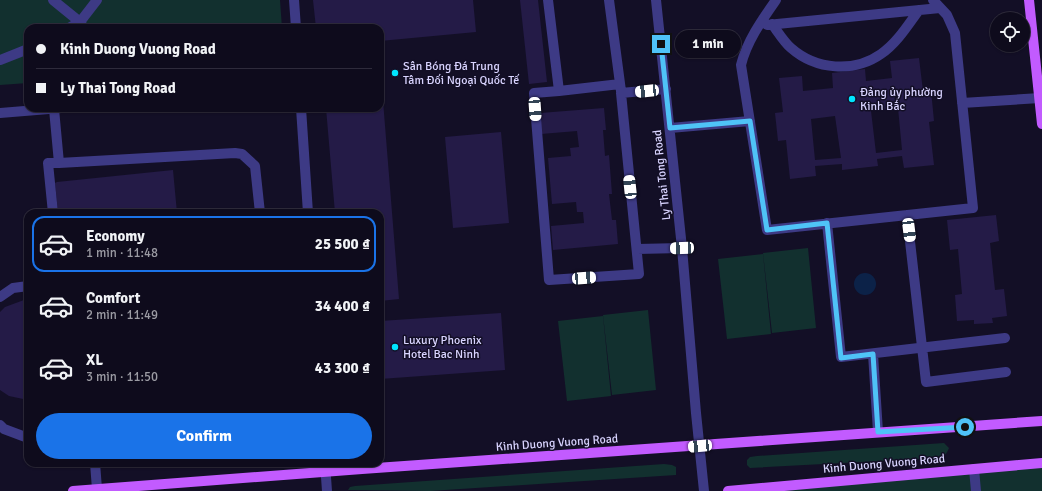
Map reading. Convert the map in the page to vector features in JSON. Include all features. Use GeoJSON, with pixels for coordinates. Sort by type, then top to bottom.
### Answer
{"type":"FeatureCollection","features":[{"type":"Feature","properties":{"kind":"main road"},"geometry":{"type":"LineString","coordinates":[[1030,0],[1042,124]]}},
{"type":"Feature","properties":{"kind":"main road","name":"Kinh Duong Vuong Road"},"geometry":{"type":"LineString","coordinates":[[384,464],[700,446],[1042,421]]}},
{"type":"Feature","properties":{"kind":"main road","name":"Kinh Duong Vuong Road"},"geometry":{"type":"LineString","coordinates":[[728,491],[1042,463]]}},
{"type":"Feature","properties":{"kind":"main road","name":"Kinh Duong Vuong Road"},"geometry":{"type":"LineString","coordinates":[[73,491],[326,467]]}},
{"type":"Feature","properties":{"kind":"street"},"geometry":{"type":"LineString","coordinates":[[52,0],[81,24]]}},
{"type":"Feature","properties":{"kind":"street"},"geometry":{"type":"LineString","coordinates":[[83,24],[97,0]]}},
{"type":"Feature","properties":{"kind":"street"},"geometry":{"type":"LineString","coordinates":[[294,0],[296,24]]}},
{"type":"Feature","properties":{"kind":"street"},"geometry":{"type":"LineString","coordinates":[[548,0],[559,91]]}},
{"type":"Feature","properties":{"kind":"street"},"geometry":{"type":"LineString","coordinates":[[608,0],[620,89],[639,274],[549,280],[534,93],[620,89],[666,89]]}},
{"type":"Feature","properties":{"kind":"street","name":"Ly Thai Tong Road"},"geometry":{"type":"LineString","coordinates":[[656,0],[682,248],[704,491]]}},
{"type":"Feature","properties":{"kind":"street"},"geometry":{"type":"LineString","coordinates":[[776,0],[759,25],[743,56],[741,65],[767,230],[972,208],[955,33],[947,15],[933,0]]}},
{"type":"Feature","properties":{"kind":"street"},"geometry":{"type":"LineString","coordinates":[[759,25],[940,8]]}},
{"type":"Feature","properties":{"kind":"street"},"geometry":{"type":"LineString","coordinates":[[772,24],[790,47],[802,56],[834,67],[851,67],[864,64],[882,54],[900,35],[919,10]]}},
{"type":"Feature","properties":{"kind":"street"},"geometry":{"type":"LineString","coordinates":[[0,60],[24,51]]}},
{"type":"Feature","properties":{"kind":"street"},"geometry":{"type":"LineString","coordinates":[[962,103],[1040,98]]}},
{"type":"Feature","properties":{"kind":"street"},"geometry":{"type":"LineString","coordinates":[[0,113],[24,111]]}},
{"type":"Feature","properties":{"kind":"street"},"geometry":{"type":"LineString","coordinates":[[54,112],[59,162]]}},
{"type":"Feature","properties":{"kind":"street"},"geometry":{"type":"LineString","coordinates":[[301,112],[308,209]]}},
{"type":"Feature","properties":{"kind":"street"},"geometry":{"type":"LineString","coordinates":[[670,128],[750,121]]}},
{"type":"Feature","properties":{"kind":"street"},"geometry":{"type":"LineString","coordinates":[[53,209],[48,163],[235,153],[242,154],[255,166],[260,209]]}},
{"type":"Feature","properties":{"kind":"street"},"geometry":{"type":"LineString","coordinates":[[907,215],[926,382],[1006,372]]}},
{"type":"Feature","properties":{"kind":"street"},"geometry":{"type":"LineString","coordinates":[[827,223],[841,358],[1005,338]]}},
{"type":"Feature","properties":{"kind":"street"},"geometry":{"type":"LineString","coordinates":[[636,249],[682,248]]}},
{"type":"Feature","properties":{"kind":"street"},"geometry":{"type":"LineString","coordinates":[[0,297],[12,288],[24,286]]}},
{"type":"Feature","properties":{"kind":"street"},"geometry":{"type":"LineString","coordinates":[[873,354],[878,432]]}},
{"type":"Feature","properties":{"kind":"street"},"geometry":{"type":"LineString","coordinates":[[0,425],[4,429],[24,436]]}},
{"type":"Feature","properties":{"kind":"street"},"geometry":{"type":"LineString","coordinates":[[95,467],[97,489]]}},
{"type":"Feature","properties":{"kind":"street"},"geometry":{"type":"LineString","coordinates":[[326,467],[327,491]]}},
{"type":"Feature","properties":{"kind":"street"},"geometry":{"type":"LineString","coordinates":[[974,470],[976,491]]}},
{"type":"Feature","properties":{"kind":"green space"},"geometry":{"type":"Polygon","coordinates":[[[0,0],[280,0],[282,24],[24,24],[24,83],[0,85],[0,0]]]}},
{"type":"Feature","properties":{"kind":"green space"},"geometry":{"type":"Polygon","coordinates":[[[808,248],[816,328],[772,333],[763,253],[808,248]]]}},
{"type":"Feature","properties":{"kind":"green space"},"geometry":{"type":"Polygon","coordinates":[[[763,254],[771,334],[727,339],[718,259],[763,254]]]}},
{"type":"Feature","properties":{"kind":"green space"},"geometry":{"type":"Polygon","coordinates":[[[648,310],[656,390],[612,395],[603,315],[648,310]]]}},
{"type":"Feature","properties":{"kind":"green space"},"geometry":{"type":"Polygon","coordinates":[[[603,316],[611,396],[567,401],[558,321],[603,316]]]}},
{"type":"Feature","properties":{"kind":"green space"},"geometry":{"type":"Polygon","coordinates":[[[944,443],[949,448],[946,454],[937,458],[750,468],[747,465],[747,460],[750,457],[757,456],[944,443]]]}},
{"type":"Feature","properties":{"kind":"green space"},"geometry":{"type":"Polygon","coordinates":[[[664,464],[676,467],[676,475],[430,491],[348,490],[350,487],[355,486],[664,464]]]}},
{"type":"Feature","properties":{"kind":"green space"},"geometry":{"type":"Polygon","coordinates":[[[1042,464],[1042,491],[728,491],[1042,464]]]}},
{"type":"Feature","properties":{"kind":"water"},"geometry":{"type":"Polygon","coordinates":[[[865,273],[869,274],[875,280],[875,288],[869,294],[865,295],[861,294],[855,288],[854,284],[855,280],[861,274],[865,273]]]}},
{"type":"Feature","properties":{"kind":"building"},"geometry":{"type":"Polygon","coordinates":[[[313,0],[473,0],[476,32],[384,41],[384,24],[316,24],[313,0]]]}},
{"type":"Feature","properties":{"kind":"building"},"geometry":{"type":"Polygon","coordinates":[[[520,0],[538,0],[547,82],[529,84],[520,0]]]}},
{"type":"Feature","properties":{"kind":"building"},"geometry":{"type":"Polygon","coordinates":[[[919,58],[923,91],[931,90],[934,121],[929,122],[934,165],[904,168],[902,156],[877,159],[878,166],[842,170],[842,164],[815,166],[816,176],[790,179],[786,140],[778,141],[775,113],[783,112],[779,78],[802,76],[803,91],[833,88],[832,73],[865,69],[866,81],[892,78],[890,61],[919,58]],[[898,108],[871,111],[876,153],[902,150],[898,108]],[[835,116],[811,119],[815,160],[841,158],[835,116]]]}},
{"type":"Feature","properties":{"kind":"building"},"geometry":{"type":"Polygon","coordinates":[[[604,108],[606,130],[603,130],[605,156],[609,155],[612,194],[609,194],[612,220],[616,220],[618,244],[553,250],[551,226],[584,223],[583,212],[577,212],[576,202],[552,204],[548,158],[571,156],[570,148],[579,147],[577,131],[541,134],[540,113],[604,108]]]}},
{"type":"Feature","properties":{"kind":"building"},"geometry":{"type":"Polygon","coordinates":[[[326,112],[384,112],[399,299],[384,301],[384,209],[335,209],[326,112]]]}},
{"type":"Feature","properties":{"kind":"building"},"geometry":{"type":"Polygon","coordinates":[[[501,132],[509,223],[453,228],[445,137],[501,132]]]}},
{"type":"Feature","properties":{"kind":"building"},"geometry":{"type":"Polygon","coordinates":[[[173,170],[177,209],[58,209],[55,183],[173,170]]]}},
{"type":"Feature","properties":{"kind":"building"},"geometry":{"type":"Polygon","coordinates":[[[996,215],[999,241],[990,243],[995,290],[1004,289],[1007,316],[992,318],[993,323],[974,324],[974,320],[957,321],[955,295],[962,294],[958,249],[950,250],[947,220],[996,215]]]}},
{"type":"Feature","properties":{"kind":"building"},"geometry":{"type":"Polygon","coordinates":[[[24,300],[24,399],[9,396],[0,390],[0,312],[5,307],[24,300]]]}},
{"type":"Feature","properties":{"kind":"building"},"geometry":{"type":"Polygon","coordinates":[[[501,313],[505,370],[384,379],[384,321],[501,313]]]}},
{"type":"Feature","properties":{"kind":"place","name":"Sân Bóng Đá Trung Tâm Đối Ngoại Quốc Tế"},"geometry":{"type":"Point","coordinates":[395,73]}},
{"type":"Feature","properties":{"kind":"place","name":"Đảng ủy phường Kinh Bắc"},"geometry":{"type":"Point","coordinates":[852,99]}},
{"type":"Feature","properties":{"kind":"place","name":"Luxury Phoenix Hotel Bac Ninh"},"geometry":{"type":"Point","coordinates":[395,347]}},
{"type":"Feature","properties":{"kind":"route"},"geometry":{"type":"LineString","coordinates":[[661,44],[670,128],[750,121],[767,230],[827,223],[841,358],[873,354],[878,432],[965,427]]}}]}
